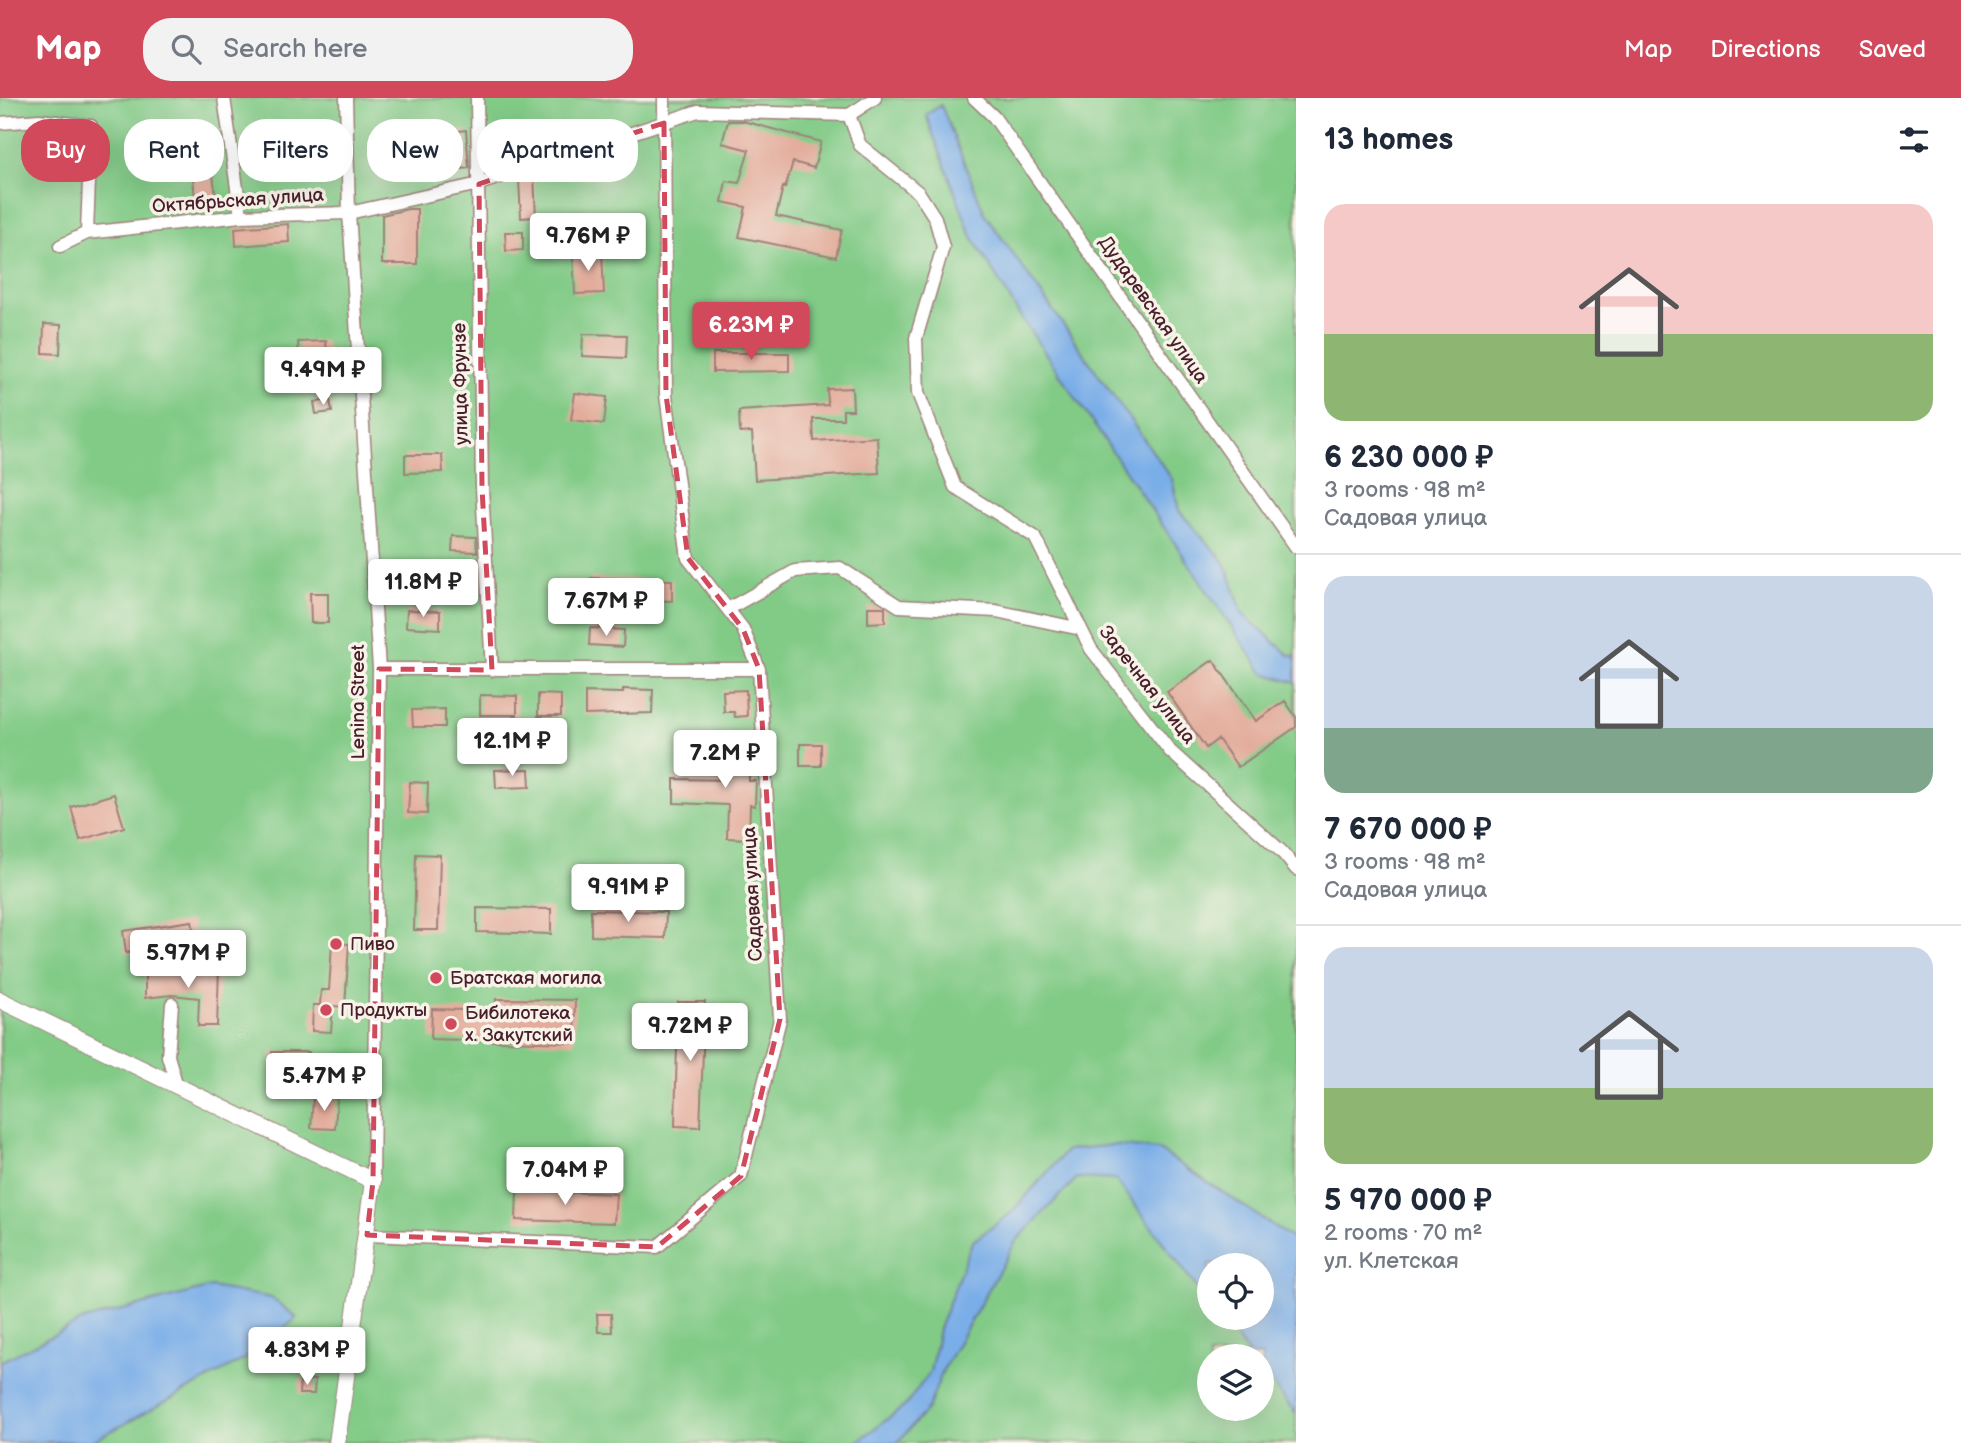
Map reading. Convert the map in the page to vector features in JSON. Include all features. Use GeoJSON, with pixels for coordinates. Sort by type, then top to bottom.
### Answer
{"type":"FeatureCollection","features":[{"type":"Feature","properties":{"kind":"street"},"geometry":{"type":"LineString","coordinates":[[224,98],[241,216]]}},
{"type":"Feature","properties":{"kind":"street","name":"Lenina Street"},"geometry":{"type":"LineString","coordinates":[[346,98],[349,213],[379,669],[373,1181]]}},
{"type":"Feature","properties":{"kind":"street","name":"улица Фрунзе"},"geometry":{"type":"LineString","coordinates":[[477,98],[481,488],[492,670]]}},
{"type":"Feature","properties":{"kind":"street","name":"Садовая улица"},"geometry":{"type":"LineString","coordinates":[[367,1236],[657,1247],[741,1176],[780,1019],[759,668],[743,629],[688,558],[668,409],[664,98]]}},
{"type":"Feature","properties":{"kind":"street","name":"Дударевская улица"},"geometry":{"type":"LineString","coordinates":[[974,98],[994,117],[1296,547]]}},
{"type":"Feature","properties":{"kind":"street"},"geometry":{"type":"LineString","coordinates":[[849,115],[871,101]]}},
{"type":"Feature","properties":{"kind":"street","name":"Октябрьская улица"},"geometry":{"type":"LineString","coordinates":[[60,246],[87,233],[241,216],[349,213],[479,184],[698,111],[849,115]]}},
{"type":"Feature","properties":{"kind":"street","name":"Заречная улица"},"geometry":{"type":"LineString","coordinates":[[849,115],[860,145],[919,193],[935,218],[943,247],[916,338],[918,393],[955,487],[1035,537],[1091,649],[1170,751],[1282,852],[1296,869]]}},
{"type":"Feature","properties":{"kind":"street"},"geometry":{"type":"LineString","coordinates":[[0,124],[39,120],[91,126],[87,233]]}},
{"type":"Feature","properties":{"kind":"street"},"geometry":{"type":"LineString","coordinates":[[728,609],[795,571],[840,568],[899,606],[996,611],[1081,629]]}},
{"type":"Feature","properties":{"kind":"street"},"geometry":{"type":"LineString","coordinates":[[379,669],[759,668]]}},
{"type":"Feature","properties":{"kind":"street"},"geometry":{"type":"LineString","coordinates":[[0,1000],[176,1083],[373,1181],[337,1443]]}},
{"type":"Feature","properties":{"kind":"street"},"geometry":{"type":"LineString","coordinates":[[172,1004],[168,1056],[176,1083]]}},
{"type":"Feature","properties":{"kind":"highlighted area"},"geometry":{"type":"Polygon","coordinates":[[[664,123],[666,395],[688,558],[743,629],[759,669],[780,1019],[741,1176],[657,1247],[367,1235],[373,1181],[379,669],[492,670],[482,488],[479,184],[664,123]]]}},
{"type":"Feature","properties":{"kind":"green space"},"geometry":{"type":"Polygon","coordinates":[[[0,98],[1296,98],[1296,1443],[0,1443],[0,98]]]}},
{"type":"Feature","properties":{"kind":"water"},"geometry":{"type":"Polygon","coordinates":[[[941,105],[985,214],[1172,479],[1179,511],[1225,562],[1243,614],[1289,655],[1296,656],[1296,683],[1263,673],[1020,316],[971,235],[926,115],[941,105]]]}},
{"type":"Feature","properties":{"kind":"water"},"geometry":{"type":"Polygon","coordinates":[[[1113,1145],[1159,1150],[1296,1241],[1296,1414],[1274,1386],[1274,1344],[1241,1344],[1229,1330],[1274,1330],[1274,1253],[1197,1253],[1197,1288],[1116,1180],[1077,1178],[1016,1241],[943,1370],[928,1409],[897,1443],[855,1443],[905,1406],[930,1372],[939,1329],[972,1242],[1012,1212],[1067,1150],[1113,1145]]]}},
{"type":"Feature","properties":{"kind":"water"},"geometry":{"type":"Polygon","coordinates":[[[211,1287],[272,1298],[297,1318],[245,1359],[93,1441],[0,1443],[0,1362],[84,1320],[211,1287]]]}},
{"type":"Feature","properties":{"kind":"building"},"geometry":{"type":"Polygon","coordinates":[[[728,121],[743,121],[821,142],[814,168],[793,162],[776,216],[842,230],[836,257],[739,237],[746,207],[722,202],[726,181],[739,183],[749,150],[722,143],[728,121]]]}},
{"type":"Feature","properties":{"kind":"building"},"geometry":{"type":"Polygon","coordinates":[[[463,130],[466,130],[469,168],[463,169],[463,130]]]}},
{"type":"Feature","properties":{"kind":"building"},"geometry":{"type":"Polygon","coordinates":[[[193,182],[214,182],[216,197],[195,199],[193,182]]]}},
{"type":"Feature","properties":{"kind":"building"},"geometry":{"type":"Polygon","coordinates":[[[519,182],[534,182],[536,217],[521,218],[519,182]]]}},
{"type":"Feature","properties":{"kind":"building"},"geometry":{"type":"Polygon","coordinates":[[[417,209],[417,264],[382,264],[382,215],[417,209]]]}},
{"type":"Feature","properties":{"kind":"building"},"geometry":{"type":"Polygon","coordinates":[[[288,224],[289,242],[236,246],[235,228],[288,224]]]}},
{"type":"Feature","properties":{"kind":"building"},"geometry":{"type":"Polygon","coordinates":[[[505,232],[523,232],[523,250],[506,251],[505,232]]]}},
{"type":"Feature","properties":{"kind":"building"},"geometry":{"type":"Polygon","coordinates":[[[602,252],[604,293],[575,294],[573,253],[602,252]]]}},
{"type":"Feature","properties":{"kind":"building"},"geometry":{"type":"Polygon","coordinates":[[[44,324],[61,325],[60,354],[43,353],[44,324]]]}},
{"type":"Feature","properties":{"kind":"building"},"geometry":{"type":"Polygon","coordinates":[[[583,334],[627,335],[626,358],[582,356],[583,334]]]}},
{"type":"Feature","properties":{"kind":"building"},"geometry":{"type":"Polygon","coordinates":[[[326,341],[327,357],[299,358],[298,342],[326,341]]]}},
{"type":"Feature","properties":{"kind":"building"},"geometry":{"type":"Polygon","coordinates":[[[713,353],[789,353],[789,371],[713,372],[713,353]]]}},
{"type":"Feature","properties":{"kind":"building"},"geometry":{"type":"Polygon","coordinates":[[[852,388],[853,410],[843,410],[843,419],[813,419],[814,441],[877,437],[879,473],[755,480],[752,432],[740,433],[739,411],[828,405],[827,389],[852,388]]]}},
{"type":"Feature","properties":{"kind":"building"},"geometry":{"type":"Polygon","coordinates":[[[575,393],[607,397],[604,424],[571,420],[575,393]]]}},
{"type":"Feature","properties":{"kind":"building"},"geometry":{"type":"Polygon","coordinates":[[[330,400],[332,412],[316,414],[314,402],[330,400]]]}},
{"type":"Feature","properties":{"kind":"building"},"geometry":{"type":"Polygon","coordinates":[[[405,455],[442,455],[443,472],[405,473],[405,455]]]}},
{"type":"Feature","properties":{"kind":"building"},"geometry":{"type":"Polygon","coordinates":[[[453,536],[476,537],[477,552],[452,551],[453,536]]]}},
{"type":"Feature","properties":{"kind":"building"},"geometry":{"type":"Polygon","coordinates":[[[591,578],[672,580],[672,601],[590,598],[591,578]]]}},
{"type":"Feature","properties":{"kind":"building"},"geometry":{"type":"Polygon","coordinates":[[[310,593],[328,593],[328,623],[311,623],[310,593]]]}},
{"type":"Feature","properties":{"kind":"building"},"geometry":{"type":"Polygon","coordinates":[[[868,607],[885,607],[885,622],[868,623],[868,607]]]}},
{"type":"Feature","properties":{"kind":"building"},"geometry":{"type":"Polygon","coordinates":[[[407,610],[440,611],[440,629],[406,627],[407,610]]]}},
{"type":"Feature","properties":{"kind":"building"},"geometry":{"type":"Polygon","coordinates":[[[590,628],[624,630],[623,647],[589,645],[590,628]]]}},
{"type":"Feature","properties":{"kind":"building"},"geometry":{"type":"Polygon","coordinates":[[[1213,660],[1256,721],[1285,701],[1296,717],[1296,727],[1238,767],[1218,739],[1206,748],[1167,692],[1213,660]]]}},
{"type":"Feature","properties":{"kind":"building"},"geometry":{"type":"Polygon","coordinates":[[[623,689],[653,690],[652,713],[585,715],[585,692],[623,693],[623,689]]]}},
{"type":"Feature","properties":{"kind":"building"},"geometry":{"type":"Polygon","coordinates":[[[746,690],[747,716],[735,717],[734,712],[724,712],[723,691],[746,690]]]}},
{"type":"Feature","properties":{"kind":"building"},"geometry":{"type":"Polygon","coordinates":[[[538,694],[561,695],[561,716],[538,716],[538,694]]]}},
{"type":"Feature","properties":{"kind":"building"},"geometry":{"type":"Polygon","coordinates":[[[480,695],[517,696],[517,715],[480,715],[480,695]]]}},
{"type":"Feature","properties":{"kind":"building"},"geometry":{"type":"Polygon","coordinates":[[[445,709],[445,727],[413,727],[412,710],[445,709]]]}},
{"type":"Feature","properties":{"kind":"building"},"geometry":{"type":"Polygon","coordinates":[[[748,740],[749,781],[756,781],[755,806],[750,805],[749,839],[727,838],[728,805],[674,803],[674,779],[727,780],[726,741],[748,740]]]}},
{"type":"Feature","properties":{"kind":"building"},"geometry":{"type":"Polygon","coordinates":[[[800,744],[821,744],[821,766],[800,766],[800,744]]]}},
{"type":"Feature","properties":{"kind":"building"},"geometry":{"type":"Polygon","coordinates":[[[529,769],[530,787],[496,788],[495,770],[529,769]]]}},
{"type":"Feature","properties":{"kind":"building"},"geometry":{"type":"Polygon","coordinates":[[[410,782],[428,783],[427,814],[408,813],[410,782]]]}},
{"type":"Feature","properties":{"kind":"building"},"geometry":{"type":"Polygon","coordinates":[[[114,794],[124,827],[80,840],[71,807],[114,794]]]}},
{"type":"Feature","properties":{"kind":"building"},"geometry":{"type":"Polygon","coordinates":[[[416,854],[440,855],[438,930],[414,930],[416,854]]]}},
{"type":"Feature","properties":{"kind":"building"},"geometry":{"type":"Polygon","coordinates":[[[477,908],[551,909],[551,934],[477,932],[477,908]]]}},
{"type":"Feature","properties":{"kind":"building"},"geometry":{"type":"Polygon","coordinates":[[[591,910],[666,912],[665,938],[591,936],[591,910]]]}},
{"type":"Feature","properties":{"kind":"building"},"geometry":{"type":"Polygon","coordinates":[[[192,921],[195,943],[126,953],[123,931],[192,921]]]}},
{"type":"Feature","properties":{"kind":"building"},"geometry":{"type":"Polygon","coordinates":[[[332,943],[349,944],[345,1007],[333,1006],[331,1032],[312,1031],[313,1005],[320,1005],[321,990],[329,990],[332,943]]]}},
{"type":"Feature","properties":{"kind":"building"},"geometry":{"type":"Polygon","coordinates":[[[200,968],[219,968],[217,1026],[198,1026],[199,998],[172,995],[145,998],[145,971],[200,972],[200,968]]]}},
{"type":"Feature","properties":{"kind":"building"},"geometry":{"type":"Polygon","coordinates":[[[496,999],[575,1000],[574,1043],[431,1039],[432,1009],[495,1011],[496,999]]]}},
{"type":"Feature","properties":{"kind":"building"},"geometry":{"type":"Polygon","coordinates":[[[678,1002],[705,1002],[700,1127],[675,1126],[678,1002]]]}},
{"type":"Feature","properties":{"kind":"building"},"geometry":{"type":"Polygon","coordinates":[[[272,1052],[309,1052],[309,1088],[272,1088],[272,1052]]]}},
{"type":"Feature","properties":{"kind":"building"},"geometry":{"type":"Polygon","coordinates":[[[313,1097],[337,1098],[335,1129],[311,1128],[313,1097]]]}},
{"type":"Feature","properties":{"kind":"building"},"geometry":{"type":"Polygon","coordinates":[[[517,1190],[616,1194],[614,1223],[516,1220],[517,1190]]]}},
{"type":"Feature","properties":{"kind":"building"},"geometry":{"type":"Polygon","coordinates":[[[597,1314],[611,1314],[612,1332],[598,1332],[597,1314]]]}},
{"type":"Feature","properties":{"kind":"building"},"geometry":{"type":"Polygon","coordinates":[[[300,1379],[315,1380],[314,1394],[299,1394],[300,1379]]]}},
{"type":"Feature","properties":{"kind":"place","name":"Пиво"},"geometry":{"type":"Point","coordinates":[336,944]}},
{"type":"Feature","properties":{"kind":"place","name":"Братская могила"},"geometry":{"type":"Point","coordinates":[436,978]}},
{"type":"Feature","properties":{"kind":"place","name":"Продукты"},"geometry":{"type":"Point","coordinates":[326,1010]}},
{"type":"Feature","properties":{"kind":"place","name":"Бибилотека х. Закутский"},"geometry":{"type":"Point","coordinates":[451,1024]}}]}
